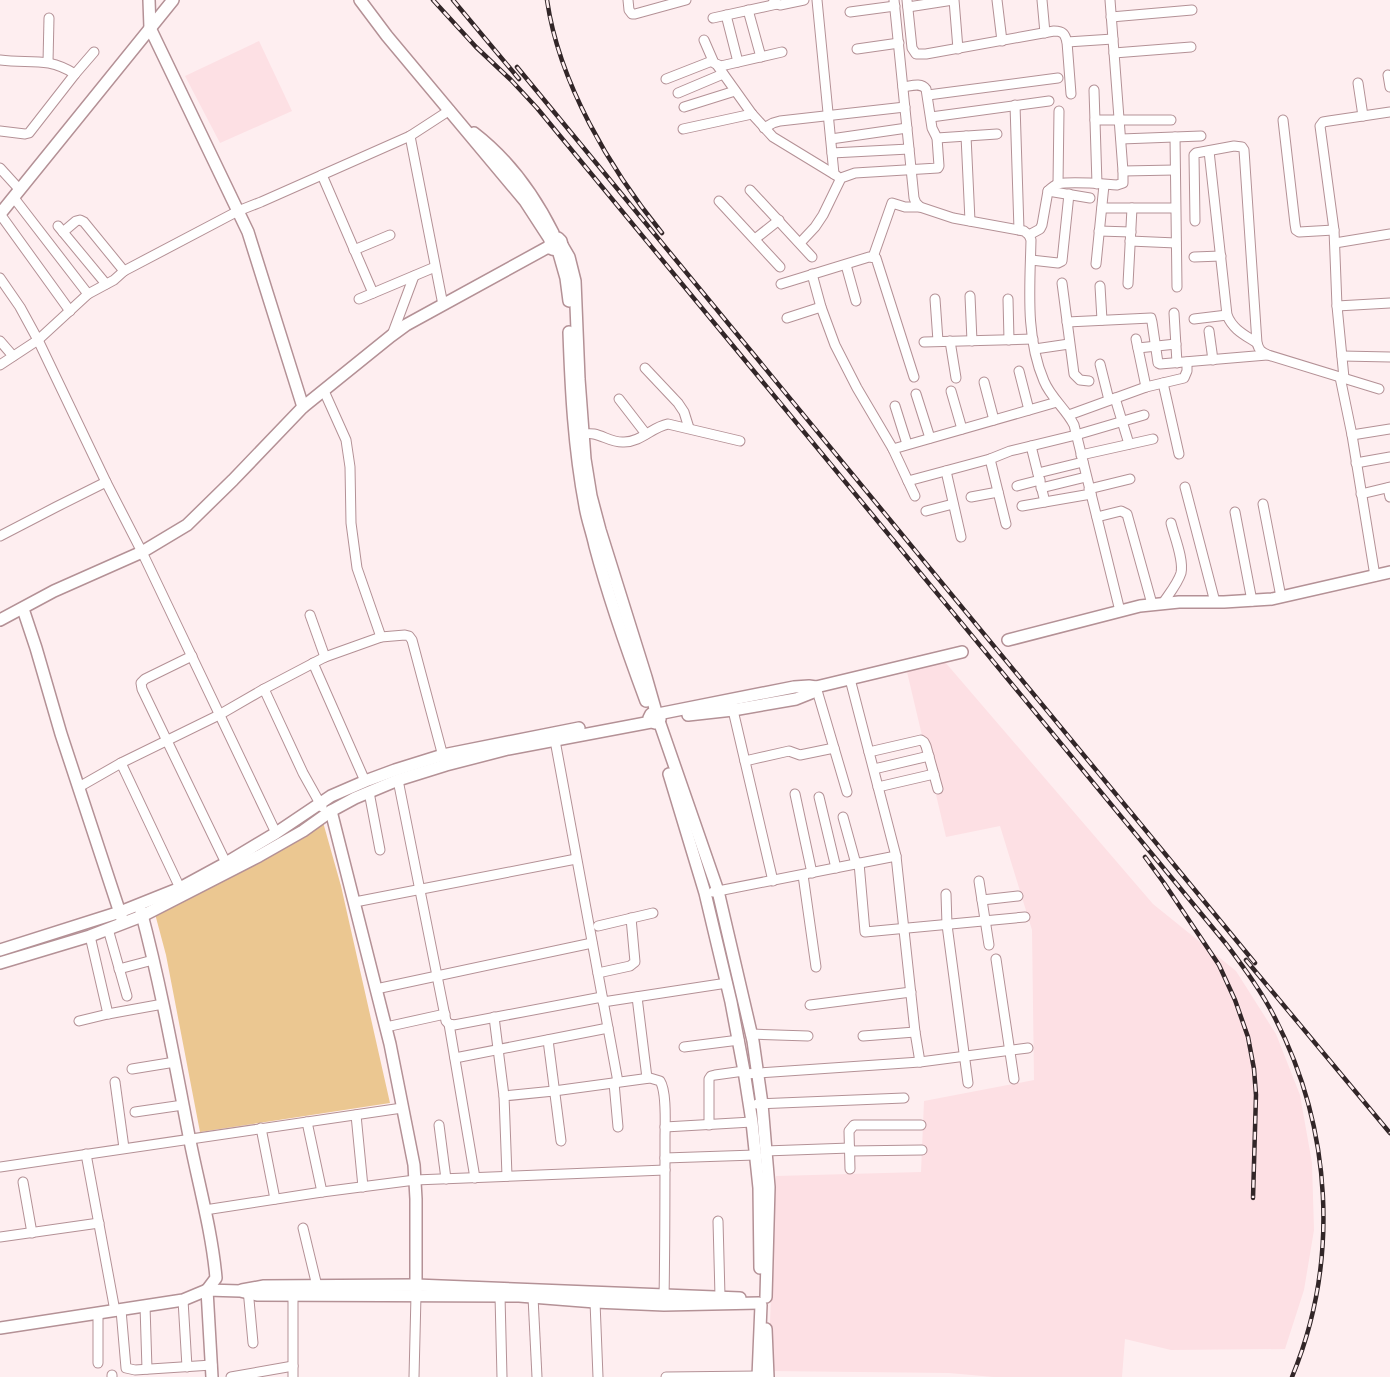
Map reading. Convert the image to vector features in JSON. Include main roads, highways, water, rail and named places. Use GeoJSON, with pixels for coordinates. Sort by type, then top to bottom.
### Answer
{"type":"FeatureCollection","features":[{"type":"Feature","properties":{"kind":"railway"},"geometry":{"type":"LineString","coordinates":[[433,0],[476,47],[537,108],[1227,945],[1264,999],[1275,1018],[1294,1061],[1308,1105],[1318,1150],[1323,1196],[1323,1242],[1318,1288],[1307,1333],[1292,1377]]}},
{"type":"Feature","properties":{"kind":"railway"},"geometry":{"type":"LineString","coordinates":[[453,0],[519,79]]}},
{"type":"Feature","properties":{"kind":"railway"},"geometry":{"type":"LineString","coordinates":[[547,0],[553,31],[563,62],[590,124],[624,181],[662,233]]}},
{"type":"Feature","properties":{"kind":"railway"},"geometry":{"type":"LineString","coordinates":[[517,67],[1255,963]]}},
{"type":"Feature","properties":{"kind":"railway"},"geometry":{"type":"LineString","coordinates":[[1145,857],[1219,965],[1235,1000],[1248,1037],[1254,1069],[1256,1095],[1253,1198]]}},
{"type":"Feature","properties":{"kind":"railway"},"geometry":{"type":"LineString","coordinates":[[1246,960],[1390,1133]]}}]}
